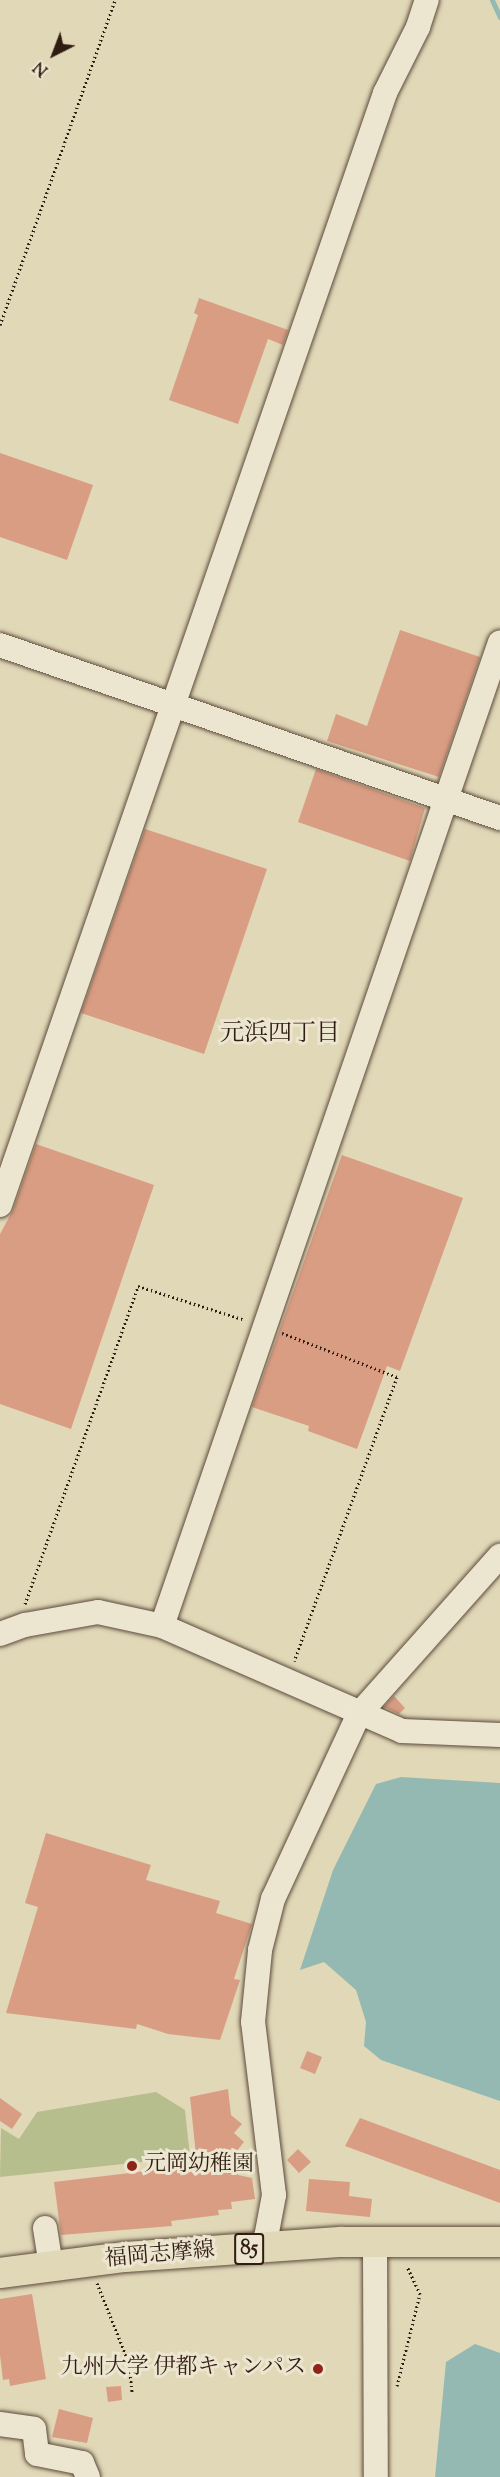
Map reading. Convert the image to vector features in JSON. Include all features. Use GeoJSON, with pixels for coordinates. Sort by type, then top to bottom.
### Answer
{"type":"FeatureCollection","features":[{"type":"Feature","properties":{"kind":"main road","name":"福岡志摩線"},"geometry":{"type":"LineString","coordinates":[[0,2273],[89,2261],[264,2248],[386,2242],[500,2242]]}},
{"type":"Feature","properties":{"kind":"street"},"geometry":{"type":"LineString","coordinates":[[0,1205],[385,93],[418,27],[427,0]]}},
{"type":"Feature","properties":{"kind":"street"},"geometry":{"type":"LineString","coordinates":[[162,1626],[444,799],[500,642]]}},
{"type":"Feature","properties":{"kind":"street"},"geometry":{"type":"LineString","coordinates":[[0,645],[500,818]]}},
{"type":"Feature","properties":{"kind":"street"},"geometry":{"type":"LineString","coordinates":[[264,2248],[274,2195],[253,2022],[260,1950],[273,1899],[358,1714],[500,1556]]}},
{"type":"Feature","properties":{"kind":"street"},"geometry":{"type":"LineString","coordinates":[[0,1634],[25,1625],[98,1612],[162,1626],[358,1714],[402,1731],[500,1735]]}},
{"type":"Feature","properties":{"kind":"street"},"geometry":{"type":"LineString","coordinates":[[45,2228],[51,2266]]}},
{"type":"Feature","properties":{"kind":"street"},"geometry":{"type":"LineString","coordinates":[[376,2477],[386,2242]]}},
{"type":"Feature","properties":{"kind":"street"},"geometry":{"type":"LineString","coordinates":[[0,2424],[34,2429],[37,2454],[82,2463],[88,2477]]}},
{"type":"Feature","properties":{"kind":"path"},"geometry":{"type":"LineString","coordinates":[[0,325],[115,0]]}},
{"type":"Feature","properties":{"kind":"path"},"geometry":{"type":"LineString","coordinates":[[386,2242],[420,2294],[397,2393]]}},
{"type":"Feature","properties":{"kind":"path"},"geometry":{"type":"LineString","coordinates":[[89,2261],[129,2363],[132,2392]]}},
{"type":"Feature","properties":{"kind":"green space"},"geometry":{"type":"Polygon","coordinates":[[[156,2092],[185,2110],[190,2157],[0,2177],[1,2128],[19,2139],[37,2112],[156,2092]]]}},
{"type":"Feature","properties":{"kind":"water"},"geometry":{"type":"Polygon","coordinates":[[[401,1777],[500,1783],[500,2101],[381,2060],[364,2046],[366,2022],[356,1990],[324,1962],[300,1970],[333,1870],[376,1784],[401,1777]]]}},
{"type":"Feature","properties":{"kind":"water"},"geometry":{"type":"Polygon","coordinates":[[[475,2344],[500,2353],[500,2477],[435,2477],[446,2362],[475,2344]]]}},
{"type":"Feature","properties":{"kind":"building"},"geometry":{"type":"Polygon","coordinates":[[[199,298],[288,330],[283,345],[268,339],[238,424],[169,400],[198,315],[194,313],[199,298]]]}},
{"type":"Feature","properties":{"kind":"building"},"geometry":{"type":"Polygon","coordinates":[[[0,453],[93,485],[67,560],[0,537],[0,453]]]}},
{"type":"Feature","properties":{"kind":"building"},"geometry":{"type":"Polygon","coordinates":[[[400,630],[480,657],[439,777],[327,741],[336,714],[367,726],[400,630]]]}},
{"type":"Feature","properties":{"kind":"building"},"geometry":{"type":"Polygon","coordinates":[[[316,769],[425,808],[410,861],[298,822],[316,769]]]}},
{"type":"Feature","properties":{"kind":"building"},"geometry":{"type":"Polygon","coordinates":[[[145,829],[267,869],[204,1054],[81,1013],[145,829]]]}},
{"type":"Feature","properties":{"kind":"building"},"geometry":{"type":"Polygon","coordinates":[[[36,1144],[154,1185],[71,1429],[0,1404],[0,1234],[13,1210],[36,1144]]]}},
{"type":"Feature","properties":{"kind":"building"},"geometry":{"type":"Polygon","coordinates":[[[342,1155],[463,1198],[400,1371],[387,1366],[357,1449],[308,1431],[309,1426],[252,1407],[342,1155]]]}},
{"type":"Feature","properties":{"kind":"building"},"geometry":{"type":"Polygon","coordinates":[[[394,1696],[405,1708],[399,1714],[384,1707],[394,1696]]]}},
{"type":"Feature","properties":{"kind":"building"},"geometry":{"type":"Polygon","coordinates":[[[46,1833],[151,1865],[146,1880],[220,1901],[216,1913],[252,1924],[234,1979],[240,1980],[220,2040],[168,2034],[137,2024],[136,2029],[6,2013],[38,1907],[25,1903],[46,1833]]]}},
{"type":"Feature","properties":{"kind":"building"},"geometry":{"type":"Polygon","coordinates":[[[307,2051],[322,2057],[315,2074],[300,2068],[307,2051]]]}},
{"type":"Feature","properties":{"kind":"building"},"geometry":{"type":"Polygon","coordinates":[[[228,2089],[231,2115],[242,2124],[234,2133],[244,2142],[236,2152],[238,2175],[252,2178],[255,2199],[231,2202],[232,2209],[218,2210],[219,2215],[171,2221],[172,2226],[61,2235],[54,2182],[197,2165],[190,2097],[228,2089]]]}},
{"type":"Feature","properties":{"kind":"building"},"geometry":{"type":"Polygon","coordinates":[[[0,2098],[22,2114],[12,2129],[0,2121],[0,2098]]]}},
{"type":"Feature","properties":{"kind":"building"},"geometry":{"type":"Polygon","coordinates":[[[360,2118],[500,2170],[500,2203],[345,2146],[360,2118]]]}},
{"type":"Feature","properties":{"kind":"building"},"geometry":{"type":"Polygon","coordinates":[[[298,2149],[311,2162],[299,2173],[287,2160],[298,2149]]]}},
{"type":"Feature","properties":{"kind":"building"},"geometry":{"type":"Polygon","coordinates":[[[309,2179],[350,2182],[349,2196],[372,2199],[370,2217],[306,2211],[309,2179]]]}},
{"type":"Feature","properties":{"kind":"building"},"geometry":{"type":"Polygon","coordinates":[[[32,2294],[46,2379],[10,2386],[9,2379],[3,2380],[0,2355],[0,2299],[32,2294]]]}},
{"type":"Feature","properties":{"kind":"building"},"geometry":{"type":"Polygon","coordinates":[[[121,2386],[122,2400],[108,2402],[106,2387],[121,2386]]]}},
{"type":"Feature","properties":{"kind":"building"},"geometry":{"type":"Polygon","coordinates":[[[59,2409],[93,2418],[87,2443],[52,2437],[59,2409]]]}},
{"type":"Feature","properties":{"kind":"waterway"},"geometry":{"type":"LineString","coordinates":[[492,0],[500,17]]}},
{"type":"Feature","properties":{"kind":"place","name":"元岡幼稚園"},"geometry":{"type":"Point","coordinates":[132,2166]}},
{"type":"Feature","properties":{"kind":"place","name":"九州大学 伊都キャンパス"},"geometry":{"type":"Point","coordinates":[318,2369]}},
{"type":"Feature","properties":{"kind":"district","name":"元浜四丁目"},"geometry":{"type":"Point","coordinates":[280,1035]}}]}
